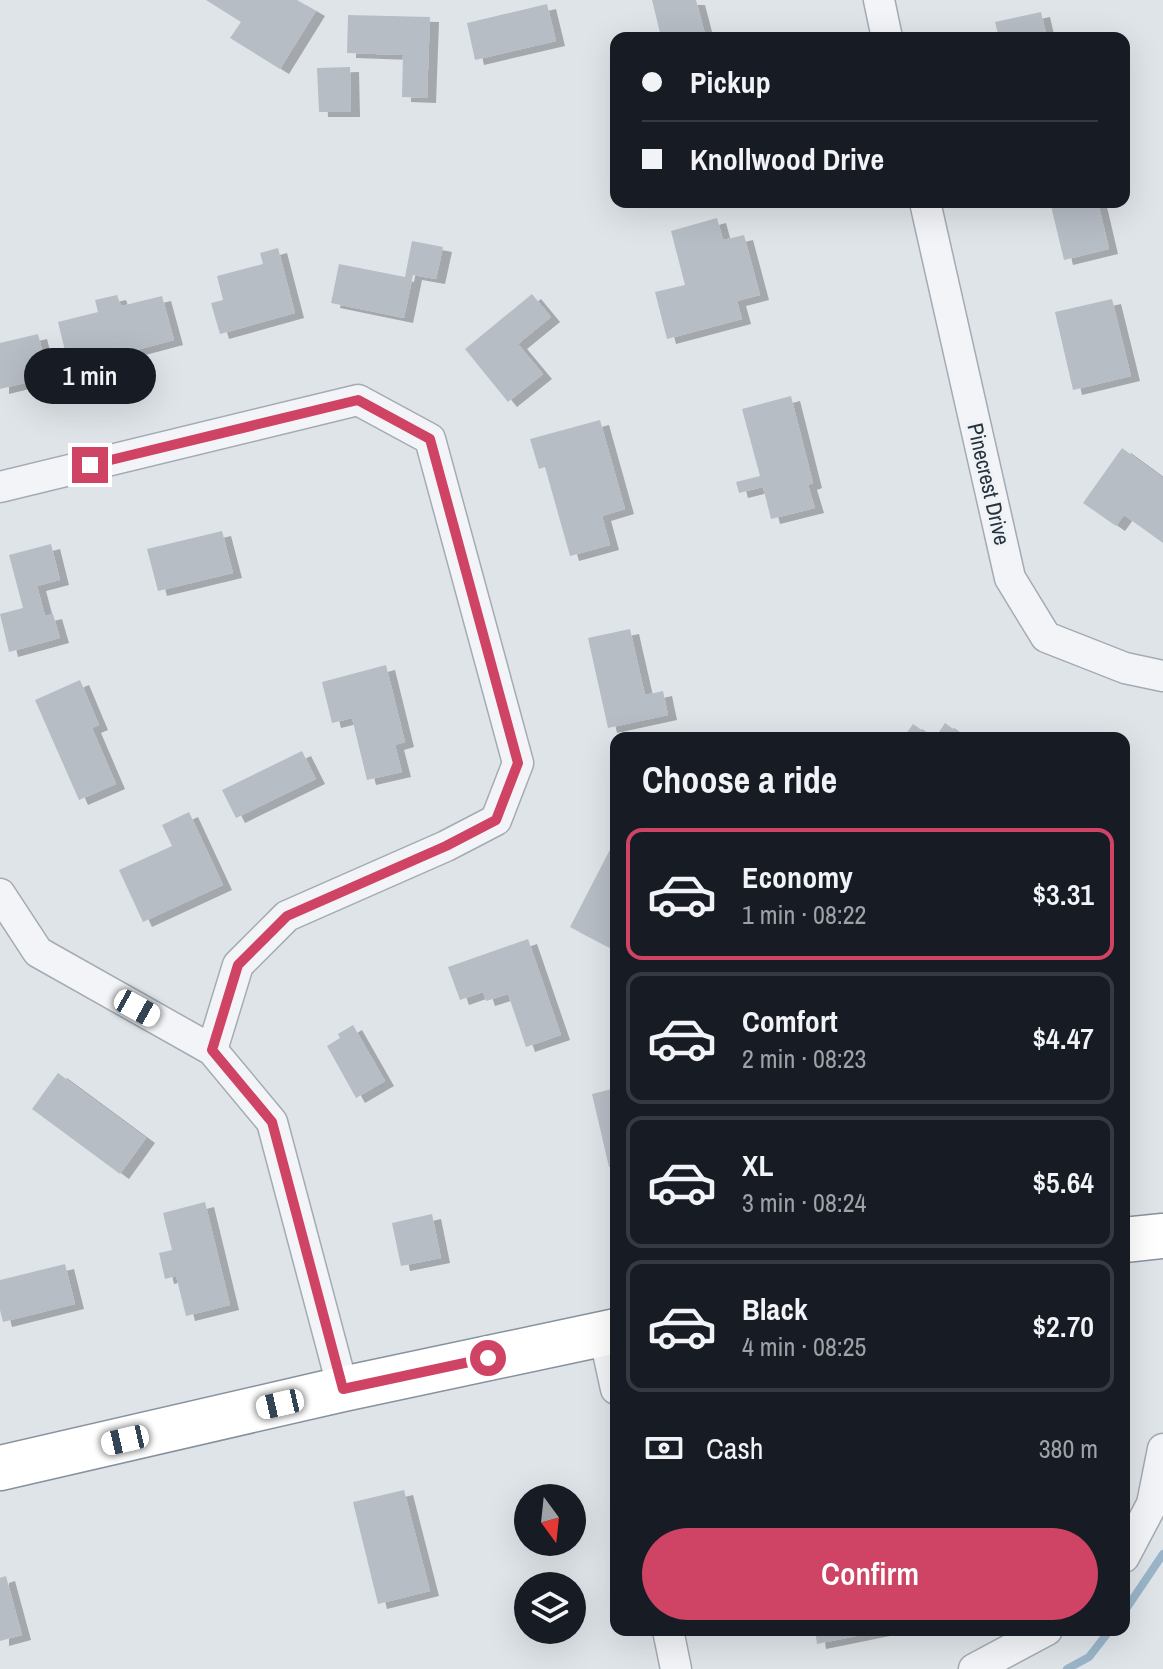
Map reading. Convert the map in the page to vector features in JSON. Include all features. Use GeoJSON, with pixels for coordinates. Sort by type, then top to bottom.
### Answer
{"type":"FeatureCollection","features":[{"type":"Feature","properties":{"kind":"highway"},"geometry":{"type":"LineString","coordinates":[[1130,1239],[1163,1236]]}},
{"type":"Feature","properties":{"kind":"highway"},"geometry":{"type":"LineString","coordinates":[[0,1468],[343,1389],[610,1332]]}},
{"type":"Feature","properties":{"kind":"street"},"geometry":{"type":"LineString","coordinates":[[879,0],[886,32]]}},
{"type":"Feature","properties":{"kind":"street","name":"Pinecrest Drive"},"geometry":{"type":"LineString","coordinates":[[926,208],[1010,578],[1046,637],[1125,668],[1163,676]]}},
{"type":"Feature","properties":{"kind":"street"},"geometry":{"type":"LineString","coordinates":[[0,487],[358,400],[430,439],[518,763],[496,820],[446,846],[287,916],[238,965],[212,1050]]}},
{"type":"Feature","properties":{"kind":"street"},"geometry":{"type":"LineString","coordinates":[[0,894],[38,952],[212,1050],[272,1122],[343,1389]]}},
{"type":"Feature","properties":{"kind":"street"},"geometry":{"type":"LineString","coordinates":[[1130,1546],[1152,1504],[1163,1449]]}},
{"type":"Feature","properties":{"kind":"street"},"geometry":{"type":"LineString","coordinates":[[669,1636],[676,1669]]}},
{"type":"Feature","properties":{"kind":"street"},"geometry":{"type":"LineString","coordinates":[[974,1669],[1036,1636]]}},
{"type":"Feature","properties":{"kind":"building"},"geometry":{"type":"Polygon","coordinates":[[[206,0],[297,0],[316,11],[280,69],[230,38],[241,22],[206,0]]]}},
{"type":"Feature","properties":{"kind":"building"},"geometry":{"type":"Polygon","coordinates":[[[652,0],[696,0],[704,32],[660,32],[652,0]]]}},
{"type":"Feature","properties":{"kind":"building"},"geometry":{"type":"Polygon","coordinates":[[[547,4],[556,41],[475,60],[467,23],[547,4]]]}},
{"type":"Feature","properties":{"kind":"building"},"geometry":{"type":"Polygon","coordinates":[[[1041,12],[1046,32],[998,32],[995,22],[1041,12]]]}},
{"type":"Feature","properties":{"kind":"building"},"geometry":{"type":"Polygon","coordinates":[[[348,15],[430,17],[427,98],[402,97],[403,55],[347,53],[348,15]]]}},
{"type":"Feature","properties":{"kind":"building"},"geometry":{"type":"Polygon","coordinates":[[[350,67],[351,112],[319,112],[317,68],[350,67]]]}},
{"type":"Feature","properties":{"kind":"building"},"geometry":{"type":"Polygon","coordinates":[[[1051,208],[1099,208],[1109,249],[1064,260],[1051,208]]]}},
{"type":"Feature","properties":{"kind":"building"},"geometry":{"type":"Polygon","coordinates":[[[717,218],[723,240],[744,235],[760,295],[737,301],[742,319],[667,339],[655,292],[685,285],[671,231],[717,218]]]}},
{"type":"Feature","properties":{"kind":"building"},"geometry":{"type":"Polygon","coordinates":[[[412,241],[443,247],[436,279],[413,275],[404,318],[331,303],[339,264],[405,277],[412,241]]]}},
{"type":"Feature","properties":{"kind":"building"},"geometry":{"type":"Polygon","coordinates":[[[278,248],[295,313],[220,334],[211,303],[223,300],[217,276],[263,264],[260,253],[278,248]]]}},
{"type":"Feature","properties":{"kind":"building"},"geometry":{"type":"Polygon","coordinates":[[[532,294],[551,317],[518,344],[543,374],[508,402],[465,349],[532,294]]]}},
{"type":"Feature","properties":{"kind":"building"},"geometry":{"type":"Polygon","coordinates":[[[117,295],[121,306],[162,296],[174,340],[118,355],[120,363],[71,375],[58,322],[98,312],[95,300],[117,295]]]}},
{"type":"Feature","properties":{"kind":"building"},"geometry":{"type":"Polygon","coordinates":[[[1112,299],[1131,376],[1073,390],[1055,312],[1112,299]]]}},
{"type":"Feature","properties":{"kind":"building"},"geometry":{"type":"Polygon","coordinates":[[[38,334],[49,377],[0,389],[0,343],[38,334]]]}},
{"type":"Feature","properties":{"kind":"building"},"geometry":{"type":"Polygon","coordinates":[[[791,396],[813,483],[808,485],[815,508],[771,519],[763,487],[739,493],[736,482],[760,476],[742,409],[791,396]]]}},
{"type":"Feature","properties":{"kind":"building"},"geometry":{"type":"Polygon","coordinates":[[[600,420],[625,509],[602,516],[610,545],[570,556],[545,467],[539,469],[530,439],[600,420]]]}},
{"type":"Feature","properties":{"kind":"building"},"geometry":{"type":"Polygon","coordinates":[[[1122,448],[1163,478],[1163,543],[1124,515],[1116,526],[1083,503],[1122,448]]]}},
{"type":"Feature","properties":{"kind":"building"},"geometry":{"type":"Polygon","coordinates":[[[222,531],[233,573],[158,591],[147,549],[222,531]]]}},
{"type":"Feature","properties":{"kind":"building"},"geometry":{"type":"Polygon","coordinates":[[[51,544],[60,580],[37,586],[45,616],[53,614],[60,638],[9,652],[0,614],[23,608],[9,555],[51,544]]]}},
{"type":"Feature","properties":{"kind":"building"},"geometry":{"type":"Polygon","coordinates":[[[630,629],[645,695],[663,691],[668,715],[608,728],[588,638],[630,629]]]}},
{"type":"Feature","properties":{"kind":"building"},"geometry":{"type":"Polygon","coordinates":[[[386,665],[405,742],[395,745],[402,772],[367,780],[352,718],[332,723],[322,682],[386,665]]]}},
{"type":"Feature","properties":{"kind":"building"},"geometry":{"type":"Polygon","coordinates":[[[80,680],[99,725],[92,728],[116,784],[79,800],[35,700],[80,680]]]}},
{"type":"Feature","properties":{"kind":"building"},"geometry":{"type":"Polygon","coordinates":[[[945,723],[958,732],[939,732],[945,723]]]}},
{"type":"Feature","properties":{"kind":"building"},"geometry":{"type":"Polygon","coordinates":[[[913,724],[924,732],[907,732],[913,724]]]}},
{"type":"Feature","properties":{"kind":"building"},"geometry":{"type":"Polygon","coordinates":[[[302,751],[316,779],[236,818],[222,790],[302,751]]]}},
{"type":"Feature","properties":{"kind":"building"},"geometry":{"type":"Polygon","coordinates":[[[189,812],[223,885],[143,922],[119,870],[172,846],[162,825],[189,812]]]}},
{"type":"Feature","properties":{"kind":"building"},"geometry":{"type":"Polygon","coordinates":[[[610,850],[610,948],[570,927],[610,850]]]}},
{"type":"Feature","properties":{"kind":"building"},"geometry":{"type":"Polygon","coordinates":[[[528,939],[561,1035],[526,1047],[508,994],[486,1001],[483,992],[460,1000],[448,967],[528,939]]]}},
{"type":"Feature","properties":{"kind":"building"},"geometry":{"type":"Polygon","coordinates":[[[353,1025],[385,1081],[356,1098],[327,1046],[340,1038],[338,1034],[353,1025]]]}},
{"type":"Feature","properties":{"kind":"building"},"geometry":{"type":"Polygon","coordinates":[[[58,1073],[146,1138],[120,1174],[32,1109],[58,1073]]]}},
{"type":"Feature","properties":{"kind":"building"},"geometry":{"type":"Polygon","coordinates":[[[610,1090],[610,1167],[609,1167],[592,1094],[610,1090]]]}},
{"type":"Feature","properties":{"kind":"building"},"geometry":{"type":"Polygon","coordinates":[[[205,1202],[230,1305],[186,1316],[176,1276],[165,1279],[159,1253],[172,1250],[163,1213],[205,1202]]]}},
{"type":"Feature","properties":{"kind":"building"},"geometry":{"type":"Polygon","coordinates":[[[432,1214],[441,1258],[401,1266],[392,1223],[432,1214]]]}},
{"type":"Feature","properties":{"kind":"building"},"geometry":{"type":"Polygon","coordinates":[[[65,1264],[75,1304],[3,1322],[0,1280],[65,1264]]]}},
{"type":"Feature","properties":{"kind":"building"},"geometry":{"type":"Polygon","coordinates":[[[404,1490],[430,1591],[378,1604],[353,1502],[404,1490]]]}},
{"type":"Feature","properties":{"kind":"building"},"geometry":{"type":"Polygon","coordinates":[[[6,1576],[22,1635],[0,1641],[0,1578],[6,1576]]]}},
{"type":"Feature","properties":{"kind":"building"},"geometry":{"type":"Polygon","coordinates":[[[816,1636],[856,1636],[817,1644],[816,1636]]]}},
{"type":"Feature","properties":{"kind":"waterway"},"geometry":{"type":"LineString","coordinates":[[1130,1603],[1163,1554]]}},
{"type":"Feature","properties":{"kind":"waterway"},"geometry":{"type":"LineString","coordinates":[[1067,1669],[1089,1657],[1105,1636]]}},
{"type":"Feature","properties":{"kind":"route"},"geometry":{"type":"LineString","coordinates":[[90,465],[358,400],[430,439],[518,763],[496,820],[446,846],[287,916],[238,965],[212,1050],[272,1122],[343,1389],[488,1358]]}}]}
